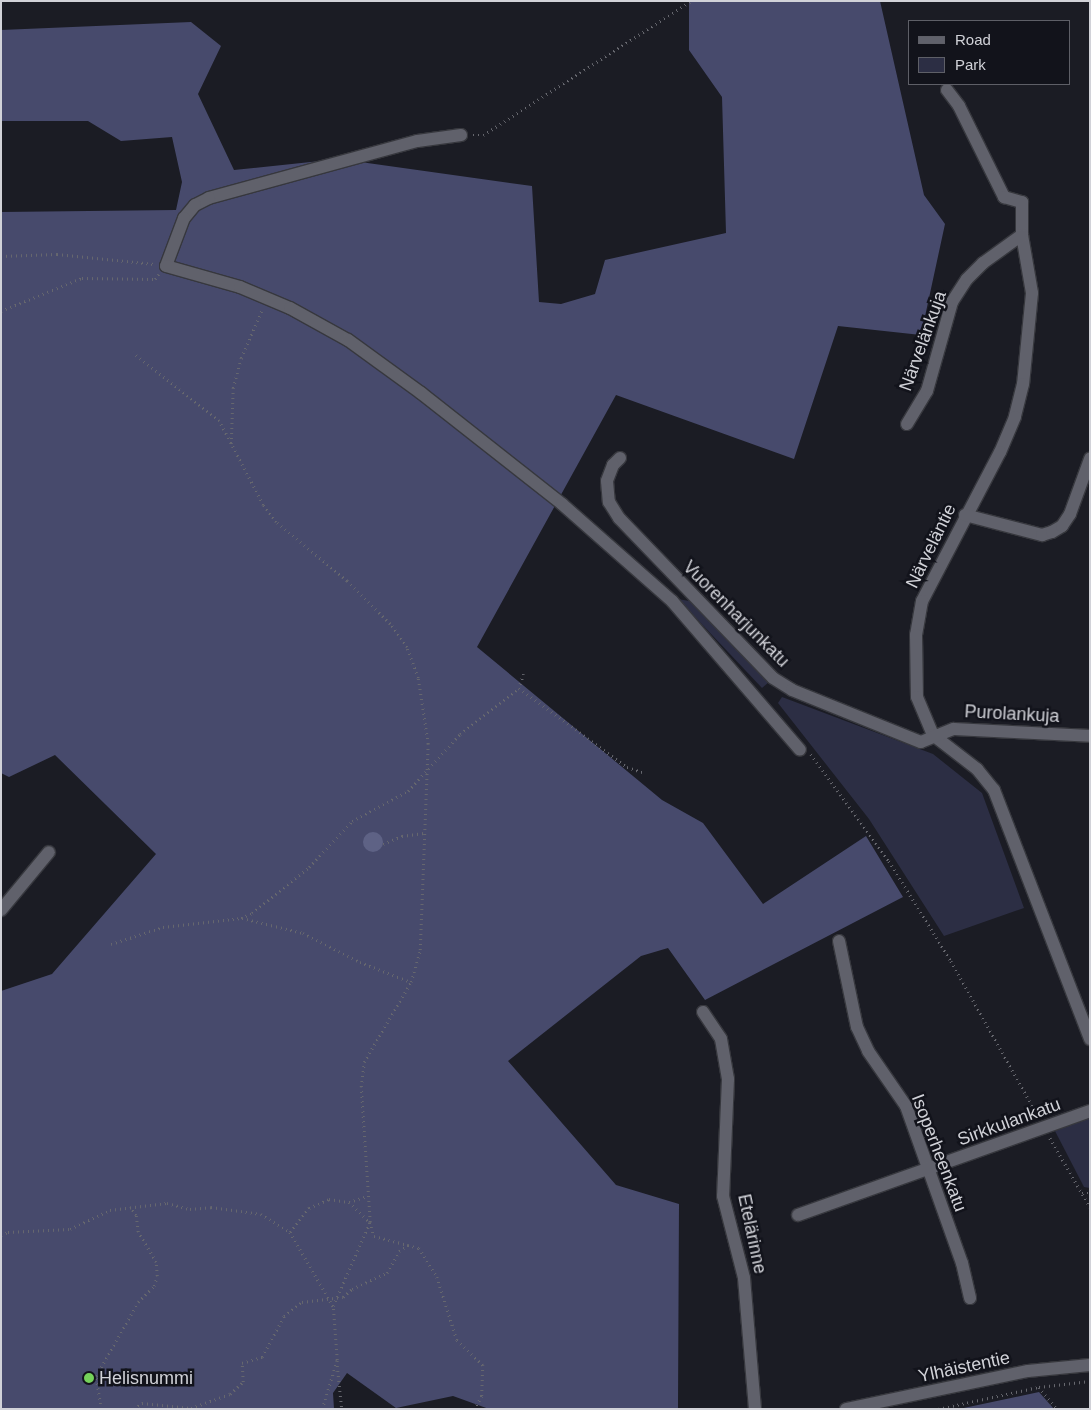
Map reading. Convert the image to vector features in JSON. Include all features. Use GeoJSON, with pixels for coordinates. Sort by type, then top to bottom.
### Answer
{"type":"FeatureCollection","features":[{"type":"Feature","properties":{"kind":"street","name":"Närveläntie"},"geometry":{"type":"LineString","coordinates":[[947,90],[959,106],[1004,197],[1022,202],[1022,235],[1032,293],[1023,384],[1015,417],[1000,452],[965,515],[922,601],[916,635],[917,697],[934,736],[977,769],[994,790],[1090,1039]]}},
{"type":"Feature","properties":{"kind":"street"},"geometry":{"type":"LineString","coordinates":[[461,135],[417,141],[209,198],[194,205],[184,218],[166,266],[240,287],[267,298],[348,340],[421,393],[562,504],[672,601],[803,748]]}},
{"type":"Feature","properties":{"kind":"street","name":"Närvelänkuja"},"geometry":{"type":"LineString","coordinates":[[907,424],[927,391],[952,302],[967,279],[983,263],[1022,235]]}},
{"type":"Feature","properties":{"kind":"street","name":"Vuorenharjunkatu"},"geometry":{"type":"LineString","coordinates":[[620,458],[612,465],[607,481],[609,502],[619,518],[774,678],[832,708],[921,742],[934,736]]}},
{"type":"Feature","properties":{"kind":"street"},"geometry":{"type":"LineString","coordinates":[[965,515],[1042,534],[1052,532],[1062,526],[1070,514],[1090,459]]}},
{"type":"Feature","properties":{"kind":"street","name":"Purolankuja"},"geometry":{"type":"LineString","coordinates":[[934,736],[954,729],[1090,736]]}},
{"type":"Feature","properties":{"kind":"street"},"geometry":{"type":"LineString","coordinates":[[1,910],[49,852]]}},
{"type":"Feature","properties":{"kind":"street","name":"Isoperheenkatu"},"geometry":{"type":"LineString","coordinates":[[839,941],[857,1026],[868,1051],[906,1106],[962,1263],[970,1298]]}},
{"type":"Feature","properties":{"kind":"street","name":"Etelärinne"},"geometry":{"type":"LineString","coordinates":[[703,1012],[721,1040],[728,1079],[724,1196],[744,1278],[752,1340],[755,1409]]}},
{"type":"Feature","properties":{"kind":"street","name":"Sirkkulankatu"},"geometry":{"type":"LineString","coordinates":[[798,1215],[930,1170],[1090,1111]]}},
{"type":"Feature","properties":{"kind":"street","name":"Ylhäistentie"},"geometry":{"type":"LineString","coordinates":[[846,1409],[1028,1371],[1090,1365]]}},
{"type":"Feature","properties":{"kind":"path"},"geometry":{"type":"LineString","coordinates":[[461,135],[483,135],[691,1]]}},
{"type":"Feature","properties":{"kind":"path"},"geometry":{"type":"LineString","coordinates":[[1,256],[57,254],[166,266]]}},
{"type":"Feature","properties":{"kind":"path"},"geometry":{"type":"LineString","coordinates":[[1,311],[82,278],[155,279],[166,266]]}},
{"type":"Feature","properties":{"kind":"path"},"geometry":{"type":"LineString","coordinates":[[231,445],[233,388],[241,358],[267,298]]}},
{"type":"Feature","properties":{"kind":"path"},"geometry":{"type":"LineString","coordinates":[[133,353],[187,393],[218,421],[263,505],[276,522],[347,581],[407,647],[418,678],[425,714],[428,769],[420,950],[411,982],[364,1062],[361,1087],[367,1196],[370,1222],[374,1236],[419,1248],[436,1277],[457,1340],[483,1365],[482,1396],[475,1409]]}},
{"type":"Feature","properties":{"kind":"path"},"geometry":{"type":"LineString","coordinates":[[241,918],[271,900],[309,867],[352,821],[408,791],[460,734],[518,688],[524,674]]}},
{"type":"Feature","properties":{"kind":"path"},"geometry":{"type":"LineString","coordinates":[[518,688],[627,767],[645,773]]}},
{"type":"Feature","properties":{"kind":"path"},"geometry":{"type":"LineString","coordinates":[[803,748],[889,861],[951,961],[1090,1207]]}},
{"type":"Feature","properties":{"kind":"path"},"geometry":{"type":"LineString","coordinates":[[383,844],[402,836],[424,833]]}},
{"type":"Feature","properties":{"kind":"path"},"geometry":{"type":"LineString","coordinates":[[111,944],[183,922],[241,918],[302,933],[360,962],[411,982]]}},
{"type":"Feature","properties":{"kind":"path"},"geometry":{"type":"LineString","coordinates":[[1082,1193],[1090,1193]]}},
{"type":"Feature","properties":{"kind":"path"},"geometry":{"type":"LineString","coordinates":[[290,1232],[308,1208],[330,1199],[350,1202],[367,1196]]}},
{"type":"Feature","properties":{"kind":"path"},"geometry":{"type":"LineString","coordinates":[[350,1202],[370,1222]]}},
{"type":"Feature","properties":{"kind":"path"},"geometry":{"type":"LineString","coordinates":[[1,1235],[8,1232],[70,1229],[110,1210],[166,1203],[190,1209],[211,1207],[261,1214],[290,1232],[333,1306],[342,1409]]}},
{"type":"Feature","properties":{"kind":"path"},"geometry":{"type":"LineString","coordinates":[[100,1409],[96,1376],[138,1302],[154,1286],[157,1276],[156,1262],[138,1232],[136,1215],[130,1207]]}},
{"type":"Feature","properties":{"kind":"path"},"geometry":{"type":"LineString","coordinates":[[333,1306],[370,1222]]}},
{"type":"Feature","properties":{"kind":"path"},"geometry":{"type":"LineString","coordinates":[[134,1409],[142,1404],[191,1408],[230,1394],[243,1382],[242,1362],[262,1357],[284,1316],[302,1302],[336,1299],[386,1273],[399,1251],[408,1245]]}},
{"type":"Feature","properties":{"kind":"path"},"geometry":{"type":"LineString","coordinates":[[322,1409],[337,1360]]}},
{"type":"Feature","properties":{"kind":"path"},"geometry":{"type":"LineString","coordinates":[[938,1409],[1039,1387],[1090,1381]]}},
{"type":"Feature","properties":{"kind":"path"},"geometry":{"type":"LineString","coordinates":[[1039,1387],[1057,1409]]}},
{"type":"Feature","properties":{"kind":"green space"},"geometry":{"type":"Polygon","coordinates":[[[678,599],[689,601],[712,621],[769,682],[762,688],[678,599]]]}},
{"type":"Feature","properties":{"kind":"green space"},"geometry":{"type":"Polygon","coordinates":[[[782,697],[933,754],[982,793],[1024,908],[944,936],[869,819],[778,703],[782,697]]]}},
{"type":"Feature","properties":{"kind":"green space"},"geometry":{"type":"Polygon","coordinates":[[[1090,1118],[1090,1188],[1084,1187],[1055,1131],[1090,1118]]]}},
{"type":"Feature","properties":{"kind":"shaded area"},"geometry":{"type":"Polygon","coordinates":[[[689,1],[880,1],[924,195],[945,224],[921,335],[838,326],[794,459],[616,395],[477,647],[662,800],[703,823],[763,904],[866,836],[903,897],[705,1000],[668,948],[641,956],[508,1061],[616,1185],[679,1204],[678,1409],[489,1409],[453,1396],[396,1408],[347,1373],[333,1393],[334,1409],[1,1409],[1,991],[52,974],[156,854],[55,755],[9,777],[1,773],[1,212],[176,210],[182,182],[172,137],[121,141],[88,121],[1,121],[1,30],[191,22],[221,46],[198,94],[234,170],[339,159],[532,186],[539,302],[561,304],[595,294],[605,260],[726,233],[722,97],[689,50],[689,1]]]}},
{"type":"Feature","properties":{"kind":"shaded area"},"geometry":{"type":"Polygon","coordinates":[[[373,832],[380,835],[383,842],[380,849],[373,852],[366,849],[363,842],[366,835],[373,832]]]}},
{"type":"Feature","properties":{"kind":"shaded area"},"geometry":{"type":"Polygon","coordinates":[[[1039,1392],[1054,1409],[959,1409],[1039,1392]]]}},
{"type":"Feature","properties":{"kind":"place","name":"Helisnummi"},"geometry":{"type":"Point","coordinates":[89,1378]}}]}
